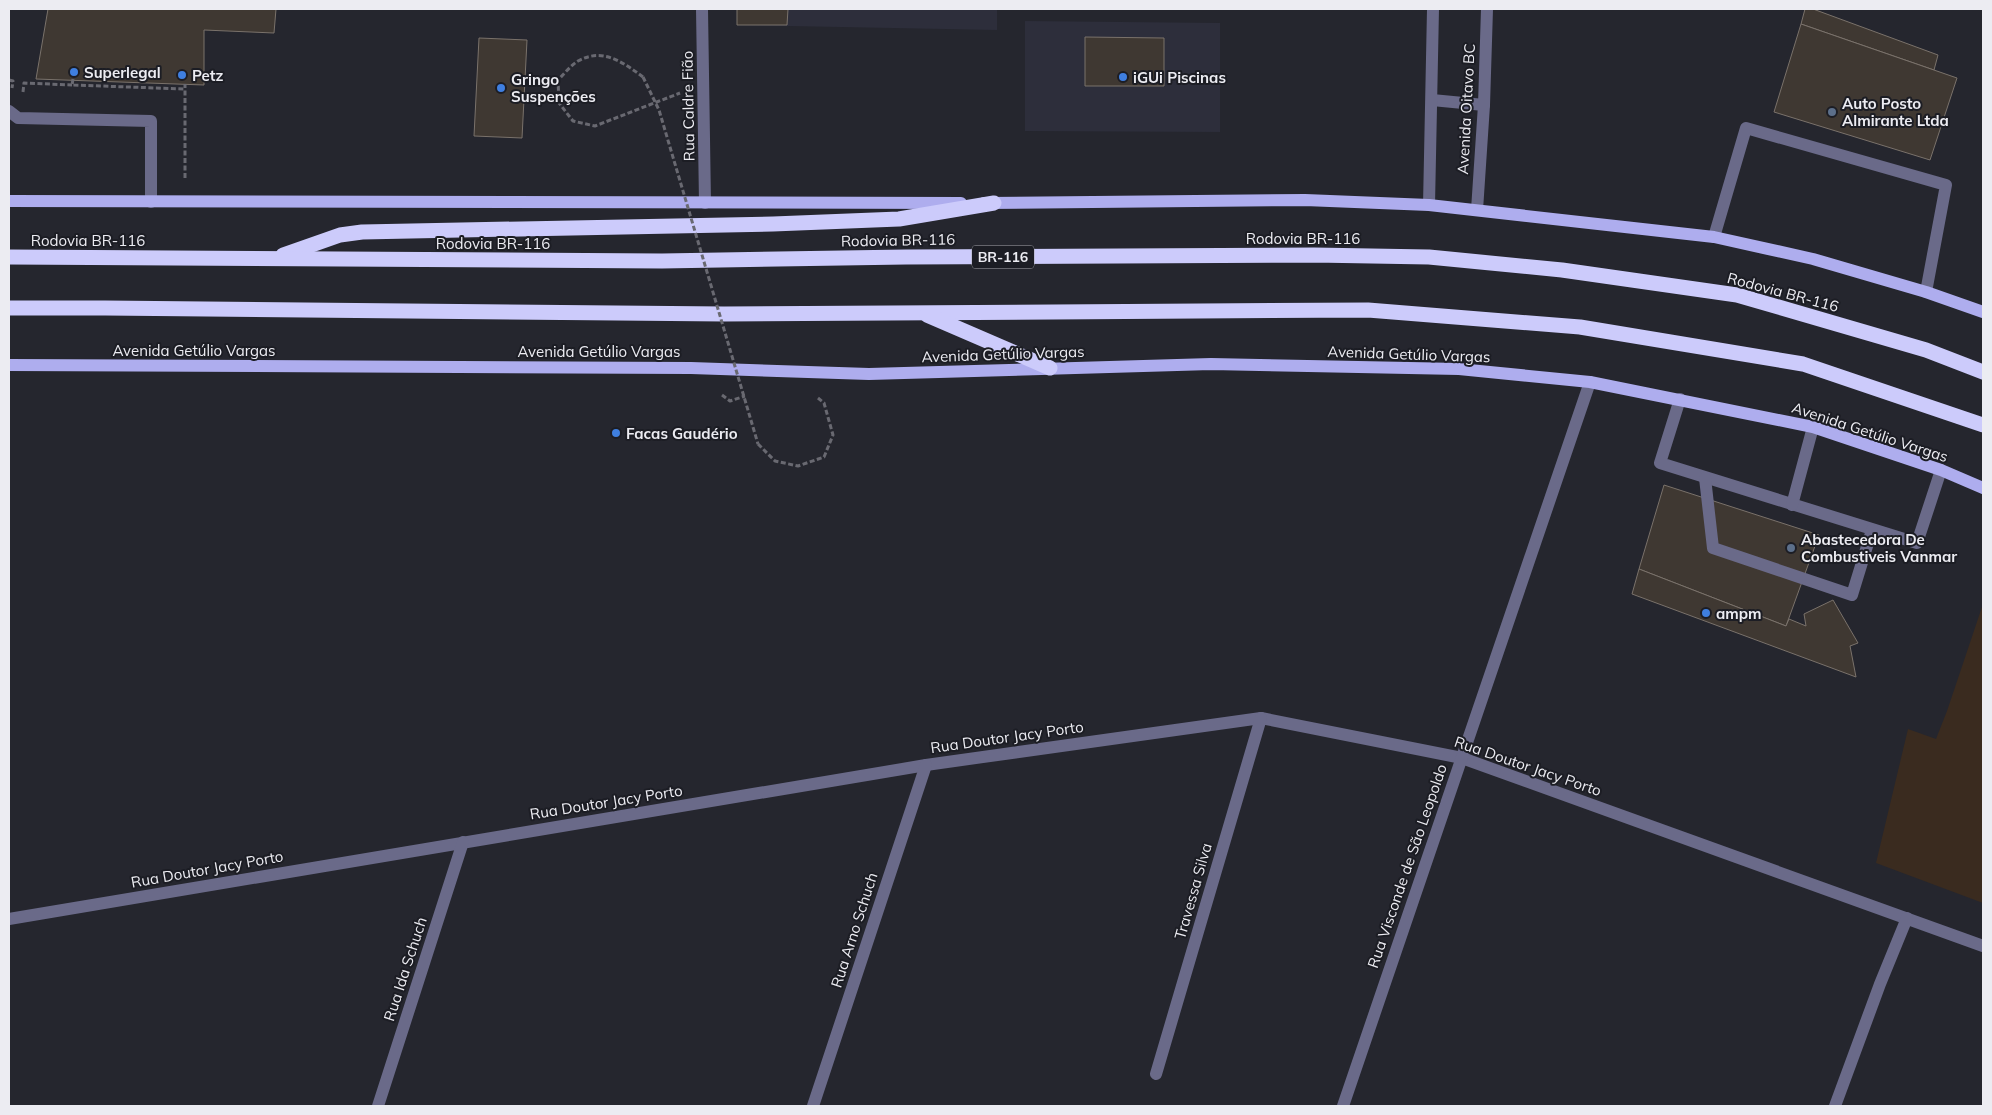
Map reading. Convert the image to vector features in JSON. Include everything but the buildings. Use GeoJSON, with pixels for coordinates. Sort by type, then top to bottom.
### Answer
{"type":"FeatureCollection","features":[{"type":"Feature","properties":{"kind":"highway","name":"BR-116"},"geometry":{"type":"LineString","coordinates":[[271,259],[340,235],[362,232],[773,224],[899,219],[994,204]]}},
{"type":"Feature","properties":{"kind":"highway","name":"Rodovia BR-116"},"geometry":{"type":"LineString","coordinates":[[9,257],[662,262],[946,257],[1304,255],[1429,257],[1562,270],[1737,295],[1926,350],[1983,372]]}},
{"type":"Feature","properties":{"kind":"highway"},"geometry":{"type":"LineString","coordinates":[[9,308],[714,314],[1368,310],[1580,327],[1803,364],[1983,425]]}},
{"type":"Feature","properties":{"kind":"highway"},"geometry":{"type":"LineString","coordinates":[[921,313],[1050,368]]}},
{"type":"Feature","properties":{"kind":"main road"},"geometry":{"type":"LineString","coordinates":[[9,201],[994,204],[1306,200],[1429,205],[1714,237],[1813,259],[1926,292],[1983,312]]}},
{"type":"Feature","properties":{"kind":"main road","name":"Avenida Getúlio Vargas"},"geometry":{"type":"LineString","coordinates":[[9,365],[691,368],[868,374],[1211,364],[1439,369],[1590,382],[1813,427],[1941,470],[1983,488]]}},
{"type":"Feature","properties":{"kind":"street","name":"Rua Caldre Fião"},"geometry":{"type":"LineString","coordinates":[[702,9],[705,203]]}},
{"type":"Feature","properties":{"kind":"street"},"geometry":{"type":"LineString","coordinates":[[1429,205],[1433,9]]}},
{"type":"Feature","properties":{"kind":"street","name":"Avenida Oitavo BC"},"geometry":{"type":"LineString","coordinates":[[1477,210],[1484,105],[1487,9]]}},
{"type":"Feature","properties":{"kind":"street"},"geometry":{"type":"LineString","coordinates":[[1432,100],[1484,105]]}},
{"type":"Feature","properties":{"kind":"street"},"geometry":{"type":"LineString","coordinates":[[9,110],[18,118],[151,121],[151,202]]}},
{"type":"Feature","properties":{"kind":"street"},"geometry":{"type":"LineString","coordinates":[[1714,237],[1746,128],[1946,185],[1926,292]]}},
{"type":"Feature","properties":{"kind":"street","name":"Rua Visconde de São Leopoldo"},"geometry":{"type":"LineString","coordinates":[[1343,1106],[1590,382]]}},
{"type":"Feature","properties":{"kind":"street"},"geometry":{"type":"LineString","coordinates":[[1680,399],[1660,463],[1917,543],[1941,470]]}},
{"type":"Feature","properties":{"kind":"street"},"geometry":{"type":"LineString","coordinates":[[1792,505],[1813,427]]}},
{"type":"Feature","properties":{"kind":"street"},"geometry":{"type":"LineString","coordinates":[[1705,478],[1713,548],[1852,594],[1872,530]]}},
{"type":"Feature","properties":{"kind":"street","name":"Rua Doutor Jacy Porto"},"geometry":{"type":"LineString","coordinates":[[9,919],[926,764],[1261,718],[1462,758],[1983,946]]}},
{"type":"Feature","properties":{"kind":"street","name":"Travessa Silva"},"geometry":{"type":"LineString","coordinates":[[1156,1074],[1261,718]]}},
{"type":"Feature","properties":{"kind":"street","name":"Rua Arno Schuch"},"geometry":{"type":"LineString","coordinates":[[813,1106],[926,764]]}},
{"type":"Feature","properties":{"kind":"street","name":"Rua Ida Schuch"},"geometry":{"type":"LineString","coordinates":[[378,1106],[463,842]]}},
{"type":"Feature","properties":{"kind":"street"},"geometry":{"type":"LineString","coordinates":[[1835,1106],[1880,984],[1907,918]]}},
{"type":"Feature","properties":{"kind":"path"},"geometry":{"type":"LineString","coordinates":[[704,84],[595,126],[573,121],[559,103],[558,80],[578,61],[600,55],[620,60],[643,77],[658,110],[758,444],[775,461],[798,466],[824,457],[833,435],[824,403],[817,397]]}},
{"type":"Feature","properties":{"kind":"path"},"geometry":{"type":"LineString","coordinates":[[72,85],[73,79]]}},
{"type":"Feature","properties":{"kind":"path"},"geometry":{"type":"LineString","coordinates":[[9,80],[13,81],[12,91]]}},
{"type":"Feature","properties":{"kind":"path"},"geometry":{"type":"LineString","coordinates":[[22,101],[24,83],[185,86],[184,164]]}},
{"type":"Feature","properties":{"kind":"path"},"geometry":{"type":"LineString","coordinates":[[691,368],[700,379],[730,401],[746,395]]}},
{"type":"Feature","properties":{"kind":"shaded area"},"geometry":{"type":"Polygon","coordinates":[[[737,9],[997,9],[997,30],[737,25],[737,9]]]}},
{"type":"Feature","properties":{"kind":"shaded area","name":"iGUi Piscinas"},"geometry":{"type":"Polygon","coordinates":[[[1025,21],[1220,23],[1220,132],[1025,131],[1025,21]]]}},
{"type":"Feature","properties":{"kind":"shaded area"},"geometry":{"type":"Polygon","coordinates":[[[1983,604],[1983,903],[1876,863],[1908,729],[1936,739],[1983,604]]]}},
{"type":"Feature","properties":{"kind":"place","name":"Superlegal"},"geometry":{"type":"Point","coordinates":[74,72]}},
{"type":"Feature","properties":{"kind":"place","name":"Petz"},"geometry":{"type":"Point","coordinates":[182,75]}},
{"type":"Feature","properties":{"kind":"place","name":"iGUi Piscinas"},"geometry":{"type":"Point","coordinates":[1123,77]}},
{"type":"Feature","properties":{"kind":"place","name":"Gringo Suspenções"},"geometry":{"type":"Point","coordinates":[501,88]}},
{"type":"Feature","properties":{"kind":"place","name":"Auto Posto Almirante Ltda"},"geometry":{"type":"Point","coordinates":[1832,112]}},
{"type":"Feature","properties":{"kind":"place","name":"Facas Gaudério"},"geometry":{"type":"Point","coordinates":[616,433]}},
{"type":"Feature","properties":{"kind":"place","name":"Abastecedora De Combustiveis Vanmar"},"geometry":{"type":"Point","coordinates":[1791,548]}},
{"type":"Feature","properties":{"kind":"place","name":"ampm"},"geometry":{"type":"Point","coordinates":[1706,613]}}]}
